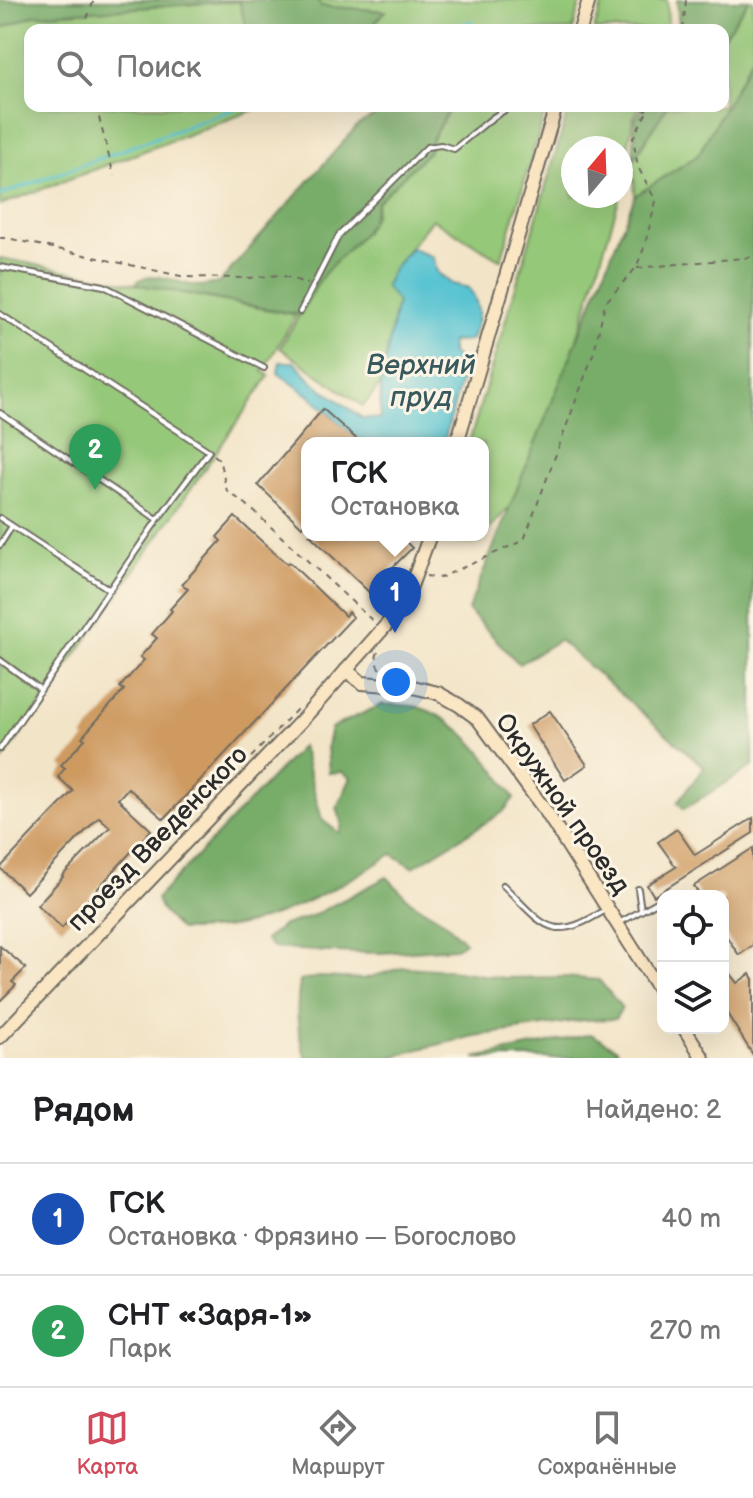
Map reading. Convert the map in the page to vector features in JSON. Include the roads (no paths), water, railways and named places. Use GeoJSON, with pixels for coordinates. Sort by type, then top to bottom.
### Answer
{"type":"FeatureCollection","features":[{"type":"Feature","properties":{"kind":"street"},"geometry":{"type":"LineString","coordinates":[[582,24],[589,0]]}},
{"type":"Feature","properties":{"kind":"street"},"geometry":{"type":"LineString","coordinates":[[459,437],[554,112]]}},
{"type":"Feature","properties":{"kind":"street","name":"проезд Введенского"},"geometry":{"type":"LineString","coordinates":[[0,1037],[303,719],[404,605],[428,541]]}},
{"type":"Feature","properties":{"kind":"street","name":"Окружной проезд"},"geometry":{"type":"LineString","coordinates":[[346,670],[362,683],[413,687],[438,693],[478,719],[547,813],[657,987]]}},
{"type":"Feature","properties":{"kind":"street"},"geometry":{"type":"LineString","coordinates":[[688,1034],[703,1058]]}},
{"type":"Feature","properties":{"kind":"lane"},"geometry":{"type":"LineString","coordinates":[[300,312],[339,235],[427,147],[441,145],[454,149],[502,112]]}},
{"type":"Feature","properties":{"kind":"lane"},"geometry":{"type":"LineString","coordinates":[[0,267],[104,286],[264,368]]}},
{"type":"Feature","properties":{"kind":"lane"},"geometry":{"type":"LineString","coordinates":[[0,314],[209,451],[158,519],[0,749]]}},
{"type":"Feature","properties":{"kind":"lane"},"geometry":{"type":"LineString","coordinates":[[0,413],[158,519]]}},
{"type":"Feature","properties":{"kind":"lane"},"geometry":{"type":"LineString","coordinates":[[0,518],[110,590]]}},
{"type":"Feature","properties":{"kind":"lane"},"geometry":{"type":"LineString","coordinates":[[0,545],[12,526]]}},
{"type":"Feature","properties":{"kind":"lane"},"geometry":{"type":"LineString","coordinates":[[0,660],[41,689]]}},
{"type":"Feature","properties":{"kind":"lane"},"geometry":{"type":"LineString","coordinates":[[503,885],[543,924],[553,928],[563,929],[586,923],[607,909]]}},
{"type":"Feature","properties":{"kind":"lane"},"geometry":{"type":"LineString","coordinates":[[638,889],[641,911]]}},
{"type":"Feature","properties":{"kind":"lane"},"geometry":{"type":"LineString","coordinates":[[617,924],[657,902]]}},
{"type":"Feature","properties":{"kind":"water","name":"Верхний пруд"},"geometry":{"type":"Polygon","coordinates":[[[411,248],[433,257],[437,272],[452,284],[469,288],[478,308],[478,320],[470,341],[451,342],[451,353],[465,365],[445,437],[355,437],[310,396],[278,373],[280,362],[294,362],[313,382],[362,418],[380,419],[381,384],[397,302],[385,286],[393,269],[411,248]]]}},
{"type":"Feature","properties":{"kind":"waterway"},"geometry":{"type":"LineString","coordinates":[[464,24],[472,21]]}},
{"type":"Feature","properties":{"kind":"waterway"},"geometry":{"type":"LineString","coordinates":[[0,195],[226,112]]}},
{"type":"Feature","properties":{"kind":"place","name":"СНТ «Заря-1»"},"geometry":{"type":"Point","coordinates":[95,490]}},
{"type":"Feature","properties":{"kind":"place","name":"ГСК"},"geometry":{"type":"Point","coordinates":[395,633]}}]}
